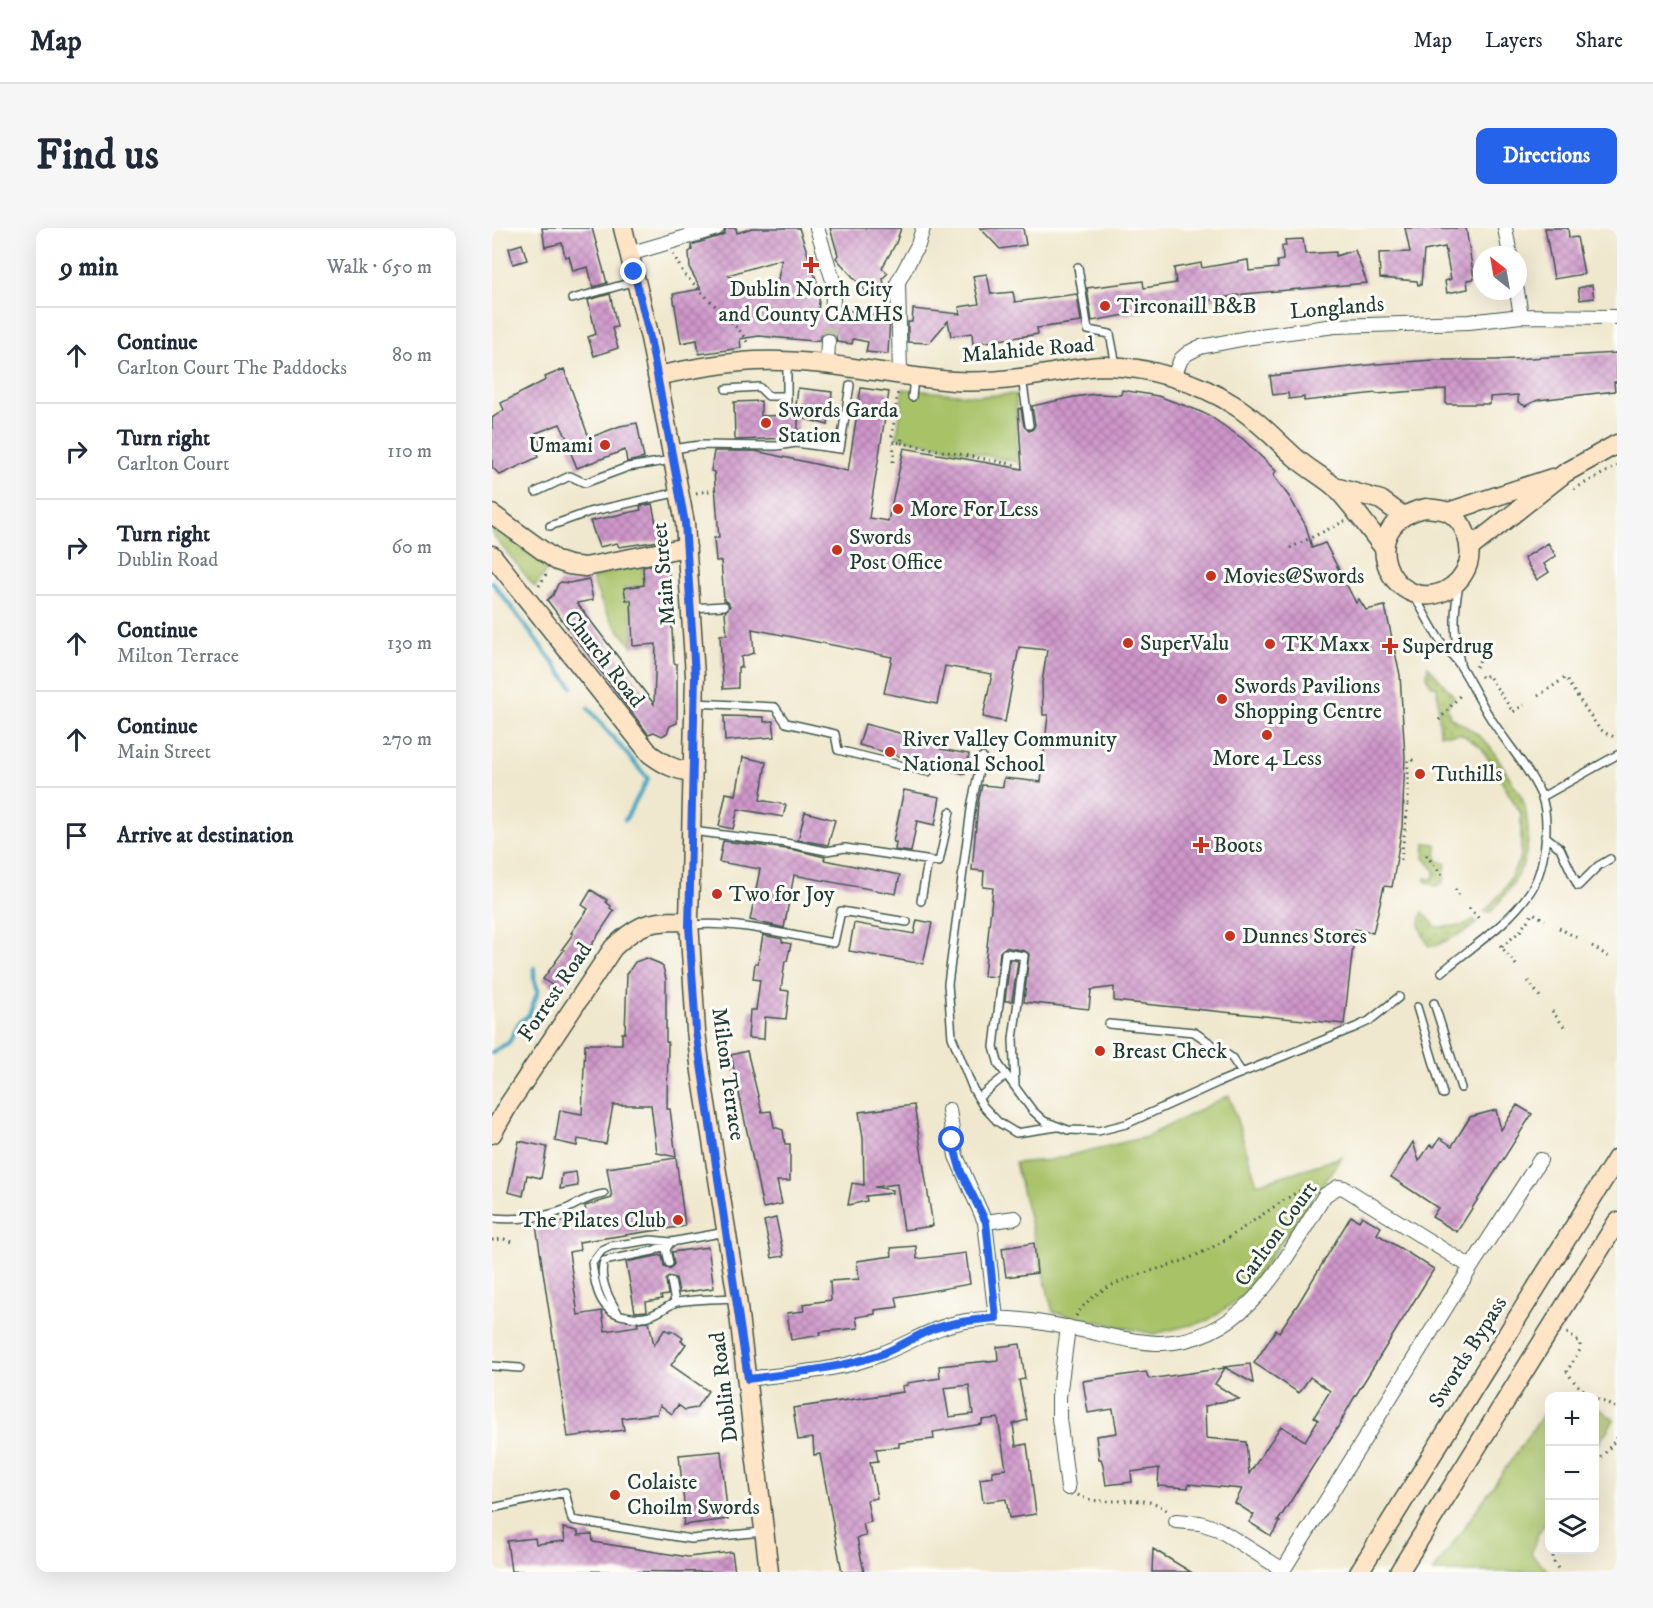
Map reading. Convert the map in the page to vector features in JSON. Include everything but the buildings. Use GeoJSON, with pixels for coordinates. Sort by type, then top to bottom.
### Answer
{"type":"FeatureCollection","features":[{"type":"Feature","properties":{"kind":"main road","name":"Main Street"},"geometry":{"type":"LineString","coordinates":[[623,228],[657,376],[687,547],[695,703],[689,923]]}},
{"type":"Feature","properties":{"kind":"main road","name":"Malahide Road"},"geometry":{"type":"LineString","coordinates":[[657,376],[755,361],[787,361],[907,377],[983,382],[1091,367],[1144,370],[1198,387],[1234,405],[1266,429],[1296,458],[1335,487],[1384,548]]}},
{"type":"Feature","properties":{"kind":"main road"},"geometry":{"type":"LineString","coordinates":[[1470,548],[1565,473],[1617,444]]}},
{"type":"Feature","properties":{"kind":"main road"},"geometry":{"type":"LineString","coordinates":[[1448,512],[1461,524],[1467,535],[1470,548],[1466,569],[1461,578],[1443,592],[1413,593],[1398,583],[1390,573],[1385,561],[1384,548],[1387,536],[1392,526],[1403,516],[1426,508],[1448,512],[1565,473]]}},
{"type":"Feature","properties":{"kind":"main road","name":"Malahide Road"},"geometry":{"type":"LineString","coordinates":[[1335,487],[1381,500],[1403,516]]}},
{"type":"Feature","properties":{"kind":"main road"},"geometry":{"type":"LineString","coordinates":[[492,514],[563,563],[585,567],[687,547]]}},
{"type":"Feature","properties":{"kind":"main road","name":"Church Road"},"geometry":{"type":"LineString","coordinates":[[492,555],[650,754],[664,765],[676,770],[693,772]]}},
{"type":"Feature","properties":{"kind":"main road","name":"Forrest Road"},"geometry":{"type":"LineString","coordinates":[[492,1134],[501,1116],[613,948],[628,933],[640,926],[656,921],[689,923]]}},
{"type":"Feature","properties":{"kind":"main road","name":"Milton Terrace"},"geometry":{"type":"LineString","coordinates":[[689,923],[701,1072],[727,1232]]}},
{"type":"Feature","properties":{"kind":"main road","name":"Swords Bypass"},"geometry":{"type":"LineString","coordinates":[[1359,1572],[1617,1158]]}},
{"type":"Feature","properties":{"kind":"main road"},"geometry":{"type":"LineString","coordinates":[[1399,1572],[1617,1222]]}},
{"type":"Feature","properties":{"kind":"main road","name":"Dublin Road"},"geometry":{"type":"LineString","coordinates":[[727,1232],[748,1379],[769,1572]]}},
{"type":"Feature","properties":{"kind":"street"},"geometry":{"type":"LineString","coordinates":[[629,254],[717,228]]}},
{"type":"Feature","properties":{"kind":"street"},"geometry":{"type":"LineString","coordinates":[[817,228],[834,284],[832,312]]}},
{"type":"Feature","properties":{"kind":"street"},"geometry":{"type":"LineString","coordinates":[[907,377],[898,282],[918,245],[923,228]]}},
{"type":"Feature","properties":{"kind":"street"},"geometry":{"type":"LineString","coordinates":[[1504,228],[1508,246]]}},
{"type":"Feature","properties":{"kind":"street"},"geometry":{"type":"LineString","coordinates":[[1518,300],[1521,316]]}},
{"type":"Feature","properties":{"kind":"street","name":"Longlands"},"geometry":{"type":"LineString","coordinates":[[1173,379],[1181,359],[1188,353],[1200,347],[1252,337],[1335,326],[1469,322],[1521,316],[1617,317]]}},
{"type":"Feature","properties":{"kind":"street"},"geometry":{"type":"LineString","coordinates":[[827,365],[828,341]]}},
{"type":"Feature","properties":{"kind":"street"},"geometry":{"type":"LineString","coordinates":[[949,1110],[956,1156],[986,1222],[996,1318]]}},
{"type":"Feature","properties":{"kind":"street"},"geometry":{"type":"LineString","coordinates":[[1176,1521],[1200,1523],[1218,1529],[1282,1571],[1540,1160]]}},
{"type":"Feature","properties":{"kind":"street","name":"Carlton Court"},"geometry":{"type":"LineString","coordinates":[[748,1379],[824,1369],[854,1362],[881,1354],[930,1330],[950,1324],[996,1318],[1068,1327],[1143,1342],[1183,1341],[1220,1328],[1243,1311],[1262,1291],[1325,1196],[1335,1188],[1344,1188],[1471,1267]]}},
{"type":"Feature","properties":{"kind":"street"},"geometry":{"type":"LineString","coordinates":[[986,1222],[1015,1218]]}},
{"type":"Feature","properties":{"kind":"street"},"geometry":{"type":"LineString","coordinates":[[1068,1327],[1059,1397],[1060,1429],[1068,1488]]}},
{"type":"Feature","properties":{"kind":"lane"},"geometry":{"type":"LineString","coordinates":[[1078,267],[1088,330],[1110,334],[1116,367]]}},
{"type":"Feature","properties":{"kind":"lane"},"geometry":{"type":"LineString","coordinates":[[572,299],[636,281]]}},
{"type":"Feature","properties":{"kind":"lane"},"geometry":{"type":"LineString","coordinates":[[726,389],[759,387],[768,396],[787,400],[787,361]]}},
{"type":"Feature","properties":{"kind":"lane"},"geometry":{"type":"LineString","coordinates":[[907,377],[912,397]]}},
{"type":"Feature","properties":{"kind":"lane"},"geometry":{"type":"LineString","coordinates":[[1022,378],[1029,425]]}},
{"type":"Feature","properties":{"kind":"lane"},"geometry":{"type":"LineString","coordinates":[[536,492],[570,476],[585,483],[700,445],[777,446],[796,442],[840,449],[850,385]]}},
{"type":"Feature","properties":{"kind":"lane"},"geometry":{"type":"LineString","coordinates":[[550,525],[589,512],[679,492]]}},
{"type":"Feature","properties":{"kind":"lane"},"geometry":{"type":"LineString","coordinates":[[1460,665],[1454,630],[1455,603],[1461,578]]}},
{"type":"Feature","properties":{"kind":"lane"},"geometry":{"type":"LineString","coordinates":[[1413,593],[1440,640],[1460,665],[1542,797],[1545,836],[1541,867],[1531,890],[1520,905],[1491,934],[1442,972]]}},
{"type":"Feature","properties":{"kind":"lane"},"geometry":{"type":"LineString","coordinates":[[691,608],[724,606]]}},
{"type":"Feature","properties":{"kind":"lane"},"geometry":{"type":"LineString","coordinates":[[695,703],[775,707],[786,723],[835,734],[838,750],[928,772]]}},
{"type":"Feature","properties":{"kind":"lane"},"geometry":{"type":"LineString","coordinates":[[1542,797],[1617,755]]}},
{"type":"Feature","properties":{"kind":"lane"},"geometry":{"type":"LineString","coordinates":[[982,757],[972,802],[948,984],[952,1037],[978,1098],[998,1122],[1016,1133],[1057,1127]]}},
{"type":"Feature","properties":{"kind":"lane"},"geometry":{"type":"LineString","coordinates":[[692,831],[786,843],[826,851],[845,848],[939,862],[950,812]]}},
{"type":"Feature","properties":{"kind":"lane"},"geometry":{"type":"LineString","coordinates":[[1545,836],[1560,848],[1578,886],[1598,866],[1610,859]]}},
{"type":"Feature","properties":{"kind":"lane"},"geometry":{"type":"LineString","coordinates":[[921,901],[928,861]]}},
{"type":"Feature","properties":{"kind":"lane"},"geometry":{"type":"LineString","coordinates":[[689,923],[750,927],[834,943],[841,911],[907,922]]}},
{"type":"Feature","properties":{"kind":"lane"},"geometry":{"type":"LineString","coordinates":[[1015,1086],[1013,1039],[1024,956],[1005,953],[993,1047],[999,1065],[1032,1110],[1044,1121],[1057,1127],[1082,1132],[1098,1131],[1126,1124],[1242,1073],[1369,1022],[1399,997]]}},
{"type":"Feature","properties":{"kind":"lane"},"geometry":{"type":"LineString","coordinates":[[1434,1003],[1461,1088]]}},
{"type":"Feature","properties":{"kind":"lane"},"geometry":{"type":"LineString","coordinates":[[1417,1007],[1443,1094]]}},
{"type":"Feature","properties":{"kind":"lane"},"geometry":{"type":"LineString","coordinates":[[1109,1024],[1194,1032],[1232,1058],[1242,1073]]}},
{"type":"Feature","properties":{"kind":"lane"},"geometry":{"type":"LineString","coordinates":[[978,1098],[1006,1075]]}},
{"type":"Feature","properties":{"kind":"lane"},"geometry":{"type":"LineString","coordinates":[[492,1218],[530,1217],[562,1210],[591,1196],[604,1194]]}},
{"type":"Feature","properties":{"kind":"lane"},"geometry":{"type":"LineString","coordinates":[[727,1232],[671,1242],[651,1240],[611,1246],[602,1250],[592,1263],[595,1285],[605,1307],[619,1315],[647,1317],[675,1302],[737,1298]]}},
{"type":"Feature","properties":{"kind":"lane"},"geometry":{"type":"LineString","coordinates":[[669,1263],[666,1249],[671,1242]]}},
{"type":"Feature","properties":{"kind":"lane"},"geometry":{"type":"LineString","coordinates":[[619,1315],[609,1300],[604,1284],[602,1266],[604,1261],[653,1251],[671,1242]]}},
{"type":"Feature","properties":{"kind":"lane"},"geometry":{"type":"LineString","coordinates":[[671,1281],[675,1302]]}},
{"type":"Feature","properties":{"kind":"lane"},"geometry":{"type":"LineString","coordinates":[[492,1366],[520,1368]]}},
{"type":"Feature","properties":{"kind":"lane"},"geometry":{"type":"LineString","coordinates":[[492,1508],[565,1492],[572,1520],[691,1539],[765,1532]]}},
{"type":"Feature","properties":{"kind":"path"},"geometry":{"type":"LineString","coordinates":[[667,244],[684,274],[748,342],[755,361]]}},
{"type":"Feature","properties":{"kind":"path"},"geometry":{"type":"LineString","coordinates":[[893,462],[892,436],[907,377]]}},
{"type":"Feature","properties":{"kind":"path"},"geometry":{"type":"LineString","coordinates":[[901,443],[902,438]]}},
{"type":"Feature","properties":{"kind":"path"},"geometry":{"type":"LineString","coordinates":[[894,442],[1016,465]]}},
{"type":"Feature","properties":{"kind":"path"},"geometry":{"type":"LineString","coordinates":[[1568,493],[1617,466]]}},
{"type":"Feature","properties":{"kind":"path"},"geometry":{"type":"LineString","coordinates":[[1290,548],[1357,515]]}},
{"type":"Feature","properties":{"kind":"path"},"geometry":{"type":"LineString","coordinates":[[529,603],[546,574],[563,563]]}},
{"type":"Feature","properties":{"kind":"path"},"geometry":{"type":"LineString","coordinates":[[1476,667],[1485,651]]}},
{"type":"Feature","properties":{"kind":"path"},"geometry":{"type":"LineString","coordinates":[[1470,658],[1482,678],[1488,675],[1513,712],[1524,705]]}},
{"type":"Feature","properties":{"kind":"path"},"geometry":{"type":"LineString","coordinates":[[1538,696],[1565,678],[1598,727],[1617,738]]}},
{"type":"Feature","properties":{"kind":"path"},"geometry":{"type":"LineString","coordinates":[[1439,720],[1462,693]]}},
{"type":"Feature","properties":{"kind":"path"},"geometry":{"type":"LineString","coordinates":[[1401,860],[1408,804],[1408,760],[1414,760]]}},
{"type":"Feature","properties":{"kind":"path"},"geometry":{"type":"LineString","coordinates":[[1403,804],[1408,804]]}},
{"type":"Feature","properties":{"kind":"path"},"geometry":{"type":"LineString","coordinates":[[1406,831],[1410,835]]}},
{"type":"Feature","properties":{"kind":"path"},"geometry":{"type":"LineString","coordinates":[[1426,855],[1442,875]]}},
{"type":"Feature","properties":{"kind":"path"},"geometry":{"type":"LineString","coordinates":[[1455,889],[1459,895]]}},
{"type":"Feature","properties":{"kind":"path"},"geometry":{"type":"LineString","coordinates":[[1469,908],[1480,920]]}},
{"type":"Feature","properties":{"kind":"path"},"geometry":{"type":"LineString","coordinates":[[1516,965],[1501,946],[1520,931],[1533,913],[1545,920]]}},
{"type":"Feature","properties":{"kind":"path"},"geometry":{"type":"LineString","coordinates":[[1559,928],[1579,939]]}},
{"type":"Feature","properties":{"kind":"path"},"geometry":{"type":"LineString","coordinates":[[1592,946],[1610,957]]}},
{"type":"Feature","properties":{"kind":"path"},"geometry":{"type":"LineString","coordinates":[[1528,981],[1541,998]]}},
{"type":"Feature","properties":{"kind":"path"},"geometry":{"type":"LineString","coordinates":[[1552,1011],[1566,1029]]}},
{"type":"Feature","properties":{"kind":"path"},"geometry":{"type":"LineString","coordinates":[[1068,1327],[1086,1303],[1114,1284],[1203,1252],[1310,1186],[1327,1182],[1335,1188]]}},
{"type":"Feature","properties":{"kind":"path"},"geometry":{"type":"LineString","coordinates":[[492,1240],[504,1239],[514,1243]]}},
{"type":"Feature","properties":{"kind":"path"},"geometry":{"type":"LineString","coordinates":[[1554,1324],[1580,1343],[1580,1350],[1567,1371],[1572,1381],[1580,1389],[1617,1409]]}},
{"type":"Feature","properties":{"kind":"path"},"geometry":{"type":"LineString","coordinates":[[1599,1461],[1617,1438]]}},
{"type":"Feature","properties":{"kind":"path"},"geometry":{"type":"LineString","coordinates":[[1068,1488],[1084,1499],[1127,1500],[1161,1505],[1176,1521]]}},
{"type":"Feature","properties":{"kind":"path"},"geometry":{"type":"LineString","coordinates":[[1553,1554],[1560,1572]]}},
{"type":"Feature","properties":{"kind":"green space"},"geometry":{"type":"Polygon","coordinates":[[[903,389],[979,396],[1016,394],[1017,462],[897,437],[903,389]]]}},
{"type":"Feature","properties":{"kind":"green space"},"geometry":{"type":"Polygon","coordinates":[[[492,527],[549,567],[535,587],[492,534],[492,527]]]}},
{"type":"Feature","properties":{"kind":"green space"},"geometry":{"type":"Polygon","coordinates":[[[642,561],[644,586],[624,588],[626,600],[631,600],[633,646],[608,615],[592,578],[642,561]]]}},
{"type":"Feature","properties":{"kind":"green space"},"geometry":{"type":"Polygon","coordinates":[[[1428,666],[1454,696],[1447,707],[1450,717],[1472,730],[1486,742],[1525,806],[1528,842],[1523,865],[1506,894],[1491,912],[1484,912],[1504,890],[1521,856],[1521,814],[1481,747],[1461,734],[1440,734],[1437,686],[1432,686],[1427,679],[1428,666]]]}},
{"type":"Feature","properties":{"kind":"green space"},"geometry":{"type":"Polygon","coordinates":[[[1425,843],[1436,844],[1437,861],[1446,863],[1443,883],[1435,886],[1425,881],[1425,878],[1433,879],[1435,871],[1424,858],[1425,843]]]}},
{"type":"Feature","properties":{"kind":"green space"},"geometry":{"type":"Polygon","coordinates":[[[1423,912],[1436,927],[1462,926],[1474,919],[1477,923],[1435,946],[1429,946],[1420,925],[1423,912]]]}},
{"type":"Feature","properties":{"kind":"green space"},"geometry":{"type":"Polygon","coordinates":[[[1229,1095],[1257,1184],[1342,1157],[1242,1297],[1207,1321],[1154,1334],[1053,1312],[1015,1163],[1050,1160],[1146,1137],[1229,1095]]]}},
{"type":"Feature","properties":{"kind":"green space"},"geometry":{"type":"Polygon","coordinates":[[[1599,1408],[1614,1420],[1599,1443],[1599,1408]]]}},
{"type":"Feature","properties":{"kind":"green space"},"geometry":{"type":"Polygon","coordinates":[[[1545,1412],[1545,1523],[1537,1536],[1531,1554],[1549,1572],[1433,1572],[1545,1412]]]}},
{"type":"Feature","properties":{"kind":"waterway"},"geometry":{"type":"LineString","coordinates":[[492,582],[572,687]]}},
{"type":"Feature","properties":{"kind":"waterway"},"geometry":{"type":"LineString","coordinates":[[588,708],[648,779],[625,820]]}},
{"type":"Feature","properties":{"kind":"waterway"},"geometry":{"type":"LineString","coordinates":[[492,1053],[509,1042],[519,1023],[529,1015],[538,991],[534,979],[534,968]]}},
{"type":"Feature","properties":{"kind":"tunnel"},"geometry":{"type":"LineString","coordinates":[[828,341],[832,312]]}},
{"type":"Feature","properties":{"kind":"place","name":"Dublin North City and County CAMHS"},"geometry":{"type":"Point","coordinates":[811,265]}},
{"type":"Feature","properties":{"kind":"place","name":"Tirconaill B&B"},"geometry":{"type":"Point","coordinates":[1105,306]}},
{"type":"Feature","properties":{"kind":"place","name":"Swords Garda Station"},"geometry":{"type":"Point","coordinates":[766,423]}},
{"type":"Feature","properties":{"kind":"place","name":"Umami"},"geometry":{"type":"Point","coordinates":[605,445]}},
{"type":"Feature","properties":{"kind":"place","name":"More For Less"},"geometry":{"type":"Point","coordinates":[898,509]}},
{"type":"Feature","properties":{"kind":"place","name":"Swords Post Office"},"geometry":{"type":"Point","coordinates":[837,550]}},
{"type":"Feature","properties":{"kind":"place","name":"Movies@Swords"},"geometry":{"type":"Point","coordinates":[1211,576]}},
{"type":"Feature","properties":{"kind":"place","name":"SuperValu"},"geometry":{"type":"Point","coordinates":[1128,643]}},
{"type":"Feature","properties":{"kind":"place","name":"TK Maxx"},"geometry":{"type":"Point","coordinates":[1270,644]}},
{"type":"Feature","properties":{"kind":"place","name":"Superdrug"},"geometry":{"type":"Point","coordinates":[1390,646]}},
{"type":"Feature","properties":{"kind":"place","name":"Swords Pavilions Shopping Centre"},"geometry":{"type":"Point","coordinates":[1222,699]}},
{"type":"Feature","properties":{"kind":"place","name":"More 4 Less"},"geometry":{"type":"Point","coordinates":[1267,735]}},
{"type":"Feature","properties":{"kind":"place","name":"River Valley Community National School"},"geometry":{"type":"Point","coordinates":[890,752]}},
{"type":"Feature","properties":{"kind":"place","name":"Tuthills"},"geometry":{"type":"Point","coordinates":[1420,774]}},
{"type":"Feature","properties":{"kind":"place","name":"Boots"},"geometry":{"type":"Point","coordinates":[1201,845]}},
{"type":"Feature","properties":{"kind":"place","name":"Two for Joy"},"geometry":{"type":"Point","coordinates":[717,894]}},
{"type":"Feature","properties":{"kind":"place","name":"Dunnes Stores"},"geometry":{"type":"Point","coordinates":[1230,936]}},
{"type":"Feature","properties":{"kind":"place","name":"Breast Check"},"geometry":{"type":"Point","coordinates":[1100,1051]}},
{"type":"Feature","properties":{"kind":"place","name":"The Pilates Club"},"geometry":{"type":"Point","coordinates":[678,1220]}},
{"type":"Feature","properties":{"kind":"place","name":"Colaiste Choilm Swords"},"geometry":{"type":"Point","coordinates":[615,1495]}},
{"type":"Feature","properties":{"kind":"route"},"geometry":{"type":"LineString","coordinates":[[634,272],[650,338],[685,523],[695,676],[690,954],[701,1072],[748,1379],[824,1369],[854,1362],[881,1354],[930,1330],[950,1324],[996,1318],[986,1222],[961,1172],[952,1140]]}}]}
